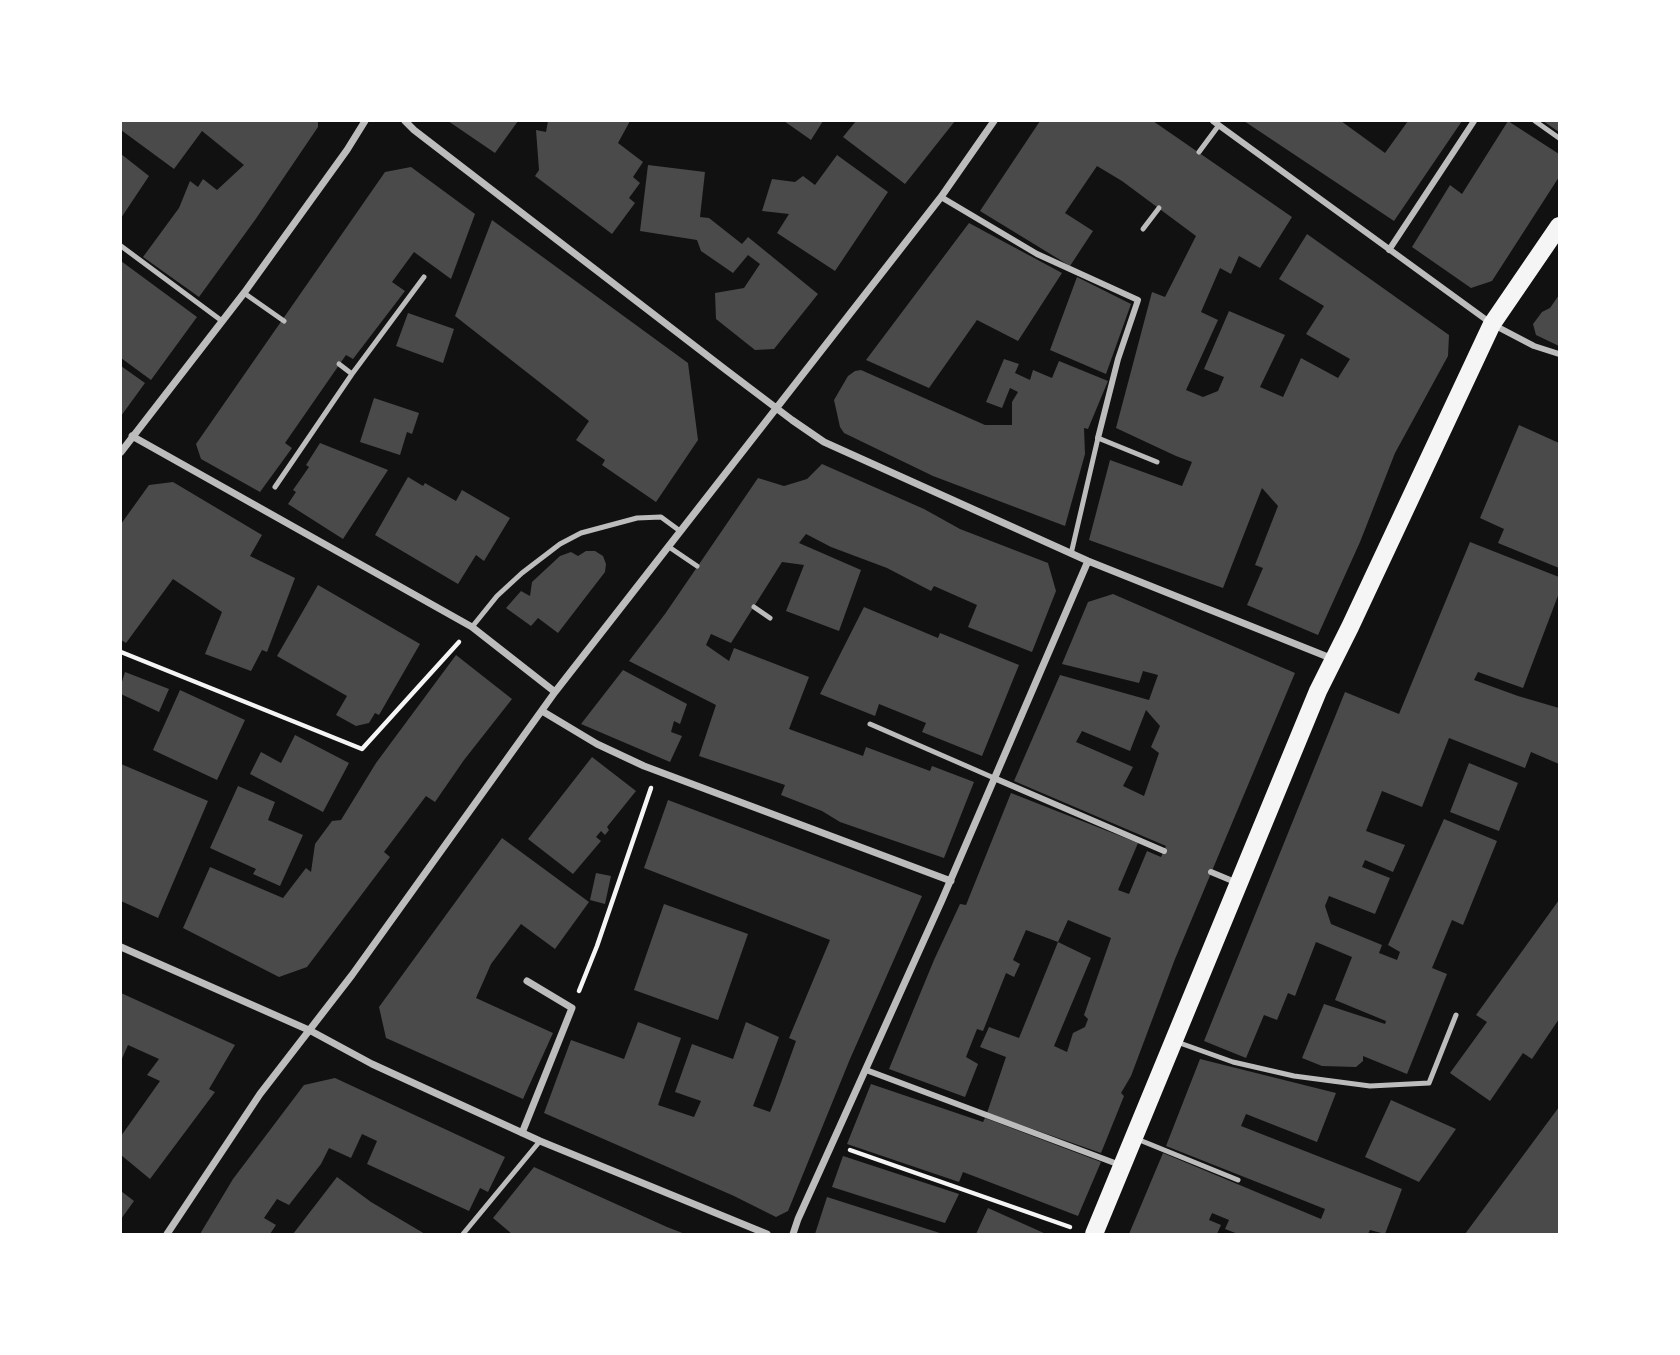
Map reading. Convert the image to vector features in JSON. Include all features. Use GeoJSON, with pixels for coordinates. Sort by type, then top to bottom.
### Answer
{"type":"FeatureCollection","features":[{"type":"Feature","properties":{"kind":"main road"},"geometry":{"type":"LineString","coordinates":[[1086,1232],[1134,1138],[1333,659],[1492,324],[1559,226]]}},
{"type":"Feature","properties":{"kind":"street"},"geometry":{"type":"LineString","coordinates":[[121,452],[244,293],[365,121]]}},
{"type":"Feature","properties":{"kind":"street"},"geometry":{"type":"LineString","coordinates":[[405,121],[824,442],[1071,554],[1333,659]]}},
{"type":"Feature","properties":{"kind":"street"},"geometry":{"type":"LineString","coordinates":[[167,1234],[260,1094],[311,1031],[555,692],[941,197],[994,121]]}},
{"type":"Feature","properties":{"kind":"street"},"geometry":{"type":"LineString","coordinates":[[1390,250],[1474,121]]}},
{"type":"Feature","properties":{"kind":"street"},"geometry":{"type":"LineString","coordinates":[[1216,123],[1492,324],[1534,346],[1559,354]]}},
{"type":"Feature","properties":{"kind":"street"},"geometry":{"type":"LineString","coordinates":[[941,197],[1037,254],[1138,300],[1118,359],[1098,438]]}},
{"type":"Feature","properties":{"kind":"street"},"geometry":{"type":"LineString","coordinates":[[132,436],[472,627],[555,692]]}},
{"type":"Feature","properties":{"kind":"street"},"geometry":{"type":"LineString","coordinates":[[793,1234],[797,1219],[951,881],[1088,561]]}},
{"type":"Feature","properties":{"kind":"street"},"geometry":{"type":"LineString","coordinates":[[542,711],[597,744],[657,771],[951,881]]}},
{"type":"Feature","properties":{"kind":"street"},"geometry":{"type":"LineString","coordinates":[[994,778],[1164,851]]}},
{"type":"Feature","properties":{"kind":"street"},"geometry":{"type":"LineString","coordinates":[[1211,872],[1239,883]]}},
{"type":"Feature","properties":{"kind":"street"},"geometry":{"type":"LineString","coordinates":[[121,947],[311,1031],[372,1063],[540,1141],[767,1234]]}},
{"type":"Feature","properties":{"kind":"street"},"geometry":{"type":"LineString","coordinates":[[522,1133],[572,1008],[527,981]]}},
{"type":"Feature","properties":{"kind":"street"},"geometry":{"type":"LineString","coordinates":[[866,1070],[1122,1165]]}},
{"type":"Feature","properties":{"kind":"lane"},"geometry":{"type":"LineString","coordinates":[[1535,121],[1559,138]]}},
{"type":"Feature","properties":{"kind":"lane"},"geometry":{"type":"LineString","coordinates":[[1199,152],[1216,123]]}},
{"type":"Feature","properties":{"kind":"lane"},"geometry":{"type":"LineString","coordinates":[[1143,229],[1159,208]]}},
{"type":"Feature","properties":{"kind":"lane"},"geometry":{"type":"LineString","coordinates":[[121,246],[222,321]]}},
{"type":"Feature","properties":{"kind":"lane"},"geometry":{"type":"LineString","coordinates":[[275,487],[352,374],[424,277]]}},
{"type":"Feature","properties":{"kind":"lane"},"geometry":{"type":"LineString","coordinates":[[244,293],[284,321]]}},
{"type":"Feature","properties":{"kind":"lane"},"geometry":{"type":"LineString","coordinates":[[340,364],[352,374]]}},
{"type":"Feature","properties":{"kind":"lane"},"geometry":{"type":"LineString","coordinates":[[1071,554],[1098,438],[1157,462]]}},
{"type":"Feature","properties":{"kind":"lane"},"geometry":{"type":"LineString","coordinates":[[472,627],[497,596],[522,573],[560,544],[582,533],[610,524],[649,517],[661,517],[680,531]]}},
{"type":"Feature","properties":{"kind":"lane"},"geometry":{"type":"LineString","coordinates":[[669,547],[696,566]]}},
{"type":"Feature","properties":{"kind":"lane"},"geometry":{"type":"LineString","coordinates":[[754,607],[770,618]]}},
{"type":"Feature","properties":{"kind":"lane"},"geometry":{"type":"LineString","coordinates":[[870,724],[994,778]]}},
{"type":"Feature","properties":{"kind":"lane"},"geometry":{"type":"LineString","coordinates":[[1174,1041],[1233,1062],[1294,1076],[1370,1086],[1429,1083],[1456,1015]]}},
{"type":"Feature","properties":{"kind":"lane"},"geometry":{"type":"LineString","coordinates":[[1134,1138],[1238,1180]]}},
{"type":"Feature","properties":{"kind":"lane"},"geometry":{"type":"LineString","coordinates":[[463,1234],[540,1141]]}},
{"type":"Feature","properties":{"kind":"path"},"geometry":{"type":"LineString","coordinates":[[121,652],[362,749],[472,627]]}},
{"type":"Feature","properties":{"kind":"path"},"geometry":{"type":"LineString","coordinates":[[572,1008],[597,946],[657,771]]}},
{"type":"Feature","properties":{"kind":"path"},"geometry":{"type":"LineString","coordinates":[[831,1144],[1086,1232]]}},
{"type":"Feature","properties":{"kind":"building"},"geometry":{"type":"Polygon","coordinates":[[[121,121],[318,121],[318,127],[199,297],[143,257],[179,208],[190,181],[198,187],[203,179],[217,190],[244,165],[202,131],[174,169],[121,130],[121,121]]]}},
{"type":"Feature","properties":{"kind":"building"},"geometry":{"type":"Polygon","coordinates":[[[448,121],[518,121],[495,153],[448,121]]]}},
{"type":"Feature","properties":{"kind":"building"},"geometry":{"type":"Polygon","coordinates":[[[548,121],[630,121],[618,143],[643,162],[633,177],[640,183],[629,198],[635,203],[612,234],[535,176],[539,170],[536,130],[546,132],[548,121]]]}},
{"type":"Feature","properties":{"kind":"building"},"geometry":{"type":"Polygon","coordinates":[[[784,121],[823,121],[811,140],[784,121]]]}},
{"type":"Feature","properties":{"kind":"building"},"geometry":{"type":"Polygon","coordinates":[[[856,121],[955,121],[905,184],[843,137],[856,121]]]}},
{"type":"Feature","properties":{"kind":"building"},"geometry":{"type":"Polygon","coordinates":[[[1040,121],[1153,121],[1292,217],[1260,268],[1239,256],[1231,274],[1220,268],[1201,312],[1218,320],[1186,390],[1203,397],[1218,391],[1224,377],[1204,369],[1229,311],[1285,335],[1260,387],[1283,397],[1301,358],[1338,378],[1350,359],[1306,334],[1324,306],[1279,279],[1307,234],[1449,335],[1448,356],[1395,453],[1360,542],[1318,635],[1247,605],[1263,568],[1255,565],[1278,506],[1262,488],[1223,588],[1089,540],[1110,460],[1182,486],[1192,462],[1116,428],[1152,292],[1165,297],[1196,236],[1122,181],[1097,166],[1065,213],[1093,231],[1070,266],[980,211],[1040,121]]]}},
{"type":"Feature","properties":{"kind":"building"},"geometry":{"type":"Polygon","coordinates":[[[1244,121],[1341,121],[1385,153],[1408,121],[1462,121],[1394,221],[1244,121]]]}},
{"type":"Feature","properties":{"kind":"building"},"geometry":{"type":"Polygon","coordinates":[[[1508,121],[1559,154],[1559,177],[1492,281],[1471,288],[1412,247],[1450,185],[1462,194],[1508,121]]]}},
{"type":"Feature","properties":{"kind":"building"},"geometry":{"type":"Polygon","coordinates":[[[1543,121],[1559,121],[1559,132],[1543,121]]]}},
{"type":"Feature","properties":{"kind":"building"},"geometry":{"type":"Polygon","coordinates":[[[121,154],[149,176],[121,218],[121,154]]]}},
{"type":"Feature","properties":{"kind":"building"},"geometry":{"type":"Polygon","coordinates":[[[837,155],[888,192],[835,271],[777,233],[789,214],[762,211],[772,179],[795,182],[803,176],[815,185],[837,155]]]}},
{"type":"Feature","properties":{"kind":"building"},"geometry":{"type":"Polygon","coordinates":[[[648,165],[705,172],[700,217],[709,218],[742,244],[748,237],[818,294],[774,349],[755,350],[716,319],[715,293],[744,288],[760,264],[748,255],[733,273],[701,251],[697,240],[640,231],[648,165]]]}},
{"type":"Feature","properties":{"kind":"building"},"geometry":{"type":"Polygon","coordinates":[[[411,167],[475,214],[451,279],[414,252],[392,282],[405,291],[353,359],[346,355],[285,443],[292,448],[260,492],[201,459],[196,444],[385,172],[411,167]]]}},
{"type":"Feature","properties":{"kind":"building"},"geometry":{"type":"Polygon","coordinates":[[[492,220],[688,363],[698,440],[656,502],[602,465],[605,460],[576,440],[589,421],[455,316],[492,220]]]}},
{"type":"Feature","properties":{"kind":"building"},"geometry":{"type":"Polygon","coordinates":[[[969,223],[1062,273],[1018,341],[977,320],[929,388],[866,360],[969,223]]]}},
{"type":"Feature","properties":{"kind":"building"},"geometry":{"type":"Polygon","coordinates":[[[121,261],[197,317],[151,380],[121,358],[121,261]]]}},
{"type":"Feature","properties":{"kind":"building"},"geometry":{"type":"Polygon","coordinates":[[[1077,277],[1131,304],[1106,374],[1050,350],[1077,277]]]}},
{"type":"Feature","properties":{"kind":"building"},"geometry":{"type":"Polygon","coordinates":[[[1559,295],[1559,346],[1536,335],[1533,324],[1559,295]]]}},
{"type":"Feature","properties":{"kind":"building"},"geometry":{"type":"Polygon","coordinates":[[[408,313],[454,329],[443,363],[396,346],[408,313]]]}},
{"type":"Feature","properties":{"kind":"building"},"geometry":{"type":"Polygon","coordinates":[[[1004,359],[1019,364],[1015,373],[1030,380],[1033,370],[1052,378],[1059,361],[1108,381],[1088,429],[1084,428],[1085,454],[1065,526],[933,476],[844,433],[840,427],[834,400],[848,376],[861,370],[985,425],[1012,425],[1012,402],[1018,392],[1010,388],[1002,408],[986,402],[1004,359]]]}},
{"type":"Feature","properties":{"kind":"building"},"geometry":{"type":"Polygon","coordinates":[[[121,366],[145,383],[121,416],[121,366]]]}},
{"type":"Feature","properties":{"kind":"building"},"geometry":{"type":"Polygon","coordinates":[[[374,398],[419,413],[412,434],[407,432],[400,455],[360,442],[374,398]]]}},
{"type":"Feature","properties":{"kind":"building"},"geometry":{"type":"Polygon","coordinates":[[[1519,425],[1559,443],[1559,568],[1498,543],[1504,529],[1480,518],[1519,425]]]}},
{"type":"Feature","properties":{"kind":"building"},"geometry":{"type":"Polygon","coordinates":[[[320,443],[388,470],[343,539],[288,504],[296,492],[293,490],[309,467],[306,465],[320,443]]]}},
{"type":"Feature","properties":{"kind":"building"},"geometry":{"type":"Polygon","coordinates":[[[822,464],[924,509],[960,529],[1048,563],[1056,591],[1032,652],[968,627],[977,605],[934,586],[931,591],[887,568],[831,547],[806,534],[799,543],[861,570],[839,631],[786,611],[804,565],[782,562],[731,643],[711,634],[706,645],[729,661],[734,648],[809,677],[789,729],[863,756],[866,747],[930,771],[932,766],[974,782],[944,858],[840,822],[822,811],[781,795],[785,785],[699,756],[716,705],[629,661],[665,614],[758,478],[784,486],[807,479],[822,464]]]}},
{"type":"Feature","properties":{"kind":"building"},"geometry":{"type":"Polygon","coordinates":[[[408,477],[423,486],[425,483],[456,501],[462,490],[510,518],[484,561],[476,555],[458,584],[375,535],[408,477]]]}},
{"type":"Feature","properties":{"kind":"building"},"geometry":{"type":"Polygon","coordinates":[[[173,482],[262,535],[250,556],[295,578],[267,652],[262,650],[251,671],[205,654],[222,612],[173,579],[126,643],[121,640],[121,524],[149,485],[173,482]]]}},
{"type":"Feature","properties":{"kind":"building"},"geometry":{"type":"Polygon","coordinates":[[[1470,542],[1559,577],[1559,593],[1523,688],[1478,672],[1474,680],[1559,708],[1559,764],[1531,752],[1525,768],[1449,738],[1422,807],[1382,791],[1366,831],[1405,845],[1393,872],[1365,860],[1362,867],[1390,878],[1375,914],[1329,896],[1325,906],[1331,924],[1382,945],[1379,953],[1397,960],[1400,952],[1388,945],[1444,819],[1497,841],[1463,925],[1452,920],[1432,968],[1447,974],[1407,1074],[1363,1056],[1363,1061],[1356,1067],[1322,1066],[1302,1058],[1324,1004],[1385,1024],[1386,1021],[1335,1000],[1352,957],[1316,942],[1295,996],[1288,993],[1277,1020],[1264,1015],[1246,1058],[1204,1041],[1345,692],[1399,714],[1470,542]]]}},
{"type":"Feature","properties":{"kind":"building"},"geometry":{"type":"Polygon","coordinates":[[[586,551],[595,551],[603,556],[605,572],[558,633],[538,618],[531,626],[506,608],[521,591],[530,596],[532,582],[560,556],[571,552],[578,556],[586,551]]]}},
{"type":"Feature","properties":{"kind":"building"},"geometry":{"type":"Polygon","coordinates":[[[318,585],[420,644],[379,715],[375,713],[369,723],[356,726],[336,715],[347,696],[277,656],[318,585]]]}},
{"type":"Feature","properties":{"kind":"building"},"geometry":{"type":"Polygon","coordinates":[[[1113,594],[1295,673],[1175,959],[1131,1076],[1121,1093],[1124,1096],[1101,1153],[987,1113],[1006,1057],[980,1047],[989,1027],[1019,1038],[1058,942],[1026,930],[1013,960],[1020,964],[1014,977],[1006,973],[983,1031],[977,1029],[966,1057],[978,1064],[965,1097],[889,1069],[960,904],[966,905],[1011,793],[1138,843],[1118,890],[1129,894],[1147,851],[1161,857],[1166,846],[1014,781],[1060,675],[1149,700],[1158,675],[1143,671],[1139,683],[1062,664],[1088,602],[1113,594]],[[1146,710],[1130,751],[1082,731],[1076,742],[1133,767],[1123,786],[1144,796],[1159,753],[1151,747],[1160,726],[1146,710]],[[1068,920],[1058,942],[1091,958],[1054,1046],[1067,1052],[1073,1033],[1085,1027],[1088,1019],[1084,1015],[1111,938],[1068,920]]]}},
{"type":"Feature","properties":{"kind":"building"},"geometry":{"type":"Polygon","coordinates":[[[864,607],[938,638],[940,633],[1019,665],[982,756],[922,732],[926,723],[879,704],[875,716],[820,694],[864,607]]]}},
{"type":"Feature","properties":{"kind":"building"},"geometry":{"type":"Polygon","coordinates":[[[456,655],[512,699],[435,802],[426,796],[384,852],[390,857],[307,967],[279,977],[183,928],[210,867],[283,898],[306,868],[311,872],[315,844],[332,821],[341,820],[376,763],[456,655]]]}},
{"type":"Feature","properties":{"kind":"building"},"geometry":{"type":"Polygon","coordinates":[[[623,670],[687,704],[680,724],[674,721],[671,732],[682,736],[670,762],[581,724],[623,670]]]}},
{"type":"Feature","properties":{"kind":"building"},"geometry":{"type":"Polygon","coordinates":[[[125,672],[169,689],[159,712],[121,694],[125,672]]]}},
{"type":"Feature","properties":{"kind":"building"},"geometry":{"type":"Polygon","coordinates":[[[180,690],[245,720],[217,780],[153,750],[180,690]]]}},
{"type":"Feature","properties":{"kind":"building"},"geometry":{"type":"Polygon","coordinates":[[[295,735],[349,763],[323,812],[250,774],[261,752],[281,763],[295,735]]]}},
{"type":"Feature","properties":{"kind":"building"},"geometry":{"type":"Polygon","coordinates":[[[592,757],[636,791],[607,827],[609,830],[605,835],[601,831],[596,837],[601,841],[573,874],[528,839],[592,757]]]}},
{"type":"Feature","properties":{"kind":"building"},"geometry":{"type":"Polygon","coordinates":[[[1469,763],[1518,783],[1499,831],[1450,812],[1469,763]]]}},
{"type":"Feature","properties":{"kind":"building"},"geometry":{"type":"Polygon","coordinates":[[[121,764],[208,801],[158,918],[121,901],[121,764]]]}},
{"type":"Feature","properties":{"kind":"building"},"geometry":{"type":"Polygon","coordinates":[[[238,786],[275,802],[268,820],[303,835],[280,886],[253,874],[256,869],[210,848],[238,786]]]}},
{"type":"Feature","properties":{"kind":"building"},"geometry":{"type":"Polygon","coordinates":[[[668,800],[922,896],[850,1059],[788,1211],[776,1217],[544,1113],[571,1040],[624,1059],[638,1022],[681,1038],[658,1105],[694,1117],[701,1101],[675,1092],[692,1044],[733,1059],[746,1022],[779,1037],[753,1106],[770,1112],[774,1102],[796,1041],[789,1038],[830,940],[644,868],[668,800]]]}},
{"type":"Feature","properties":{"kind":"building"},"geometry":{"type":"Polygon","coordinates":[[[502,838],[589,902],[555,949],[521,924],[491,964],[476,998],[553,1033],[523,1099],[386,1038],[379,1007],[502,838]]]}},
{"type":"Feature","properties":{"kind":"building"},"geometry":{"type":"Polygon","coordinates":[[[596,873],[611,876],[605,904],[590,900],[596,873]]]}},
{"type":"Feature","properties":{"kind":"building"},"geometry":{"type":"Polygon","coordinates":[[[1559,900],[1559,1019],[1532,1059],[1523,1053],[1490,1101],[1450,1073],[1487,1022],[1476,1015],[1559,900]]]}},
{"type":"Feature","properties":{"kind":"building"},"geometry":{"type":"Polygon","coordinates":[[[664,904],[748,934],[718,1020],[634,990],[664,904]]]}},
{"type":"Feature","properties":{"kind":"building"},"geometry":{"type":"Polygon","coordinates":[[[121,993],[235,1045],[209,1089],[215,1092],[150,1179],[121,1155],[121,1136],[160,1081],[147,1075],[159,1059],[128,1045],[121,1061],[121,993]]]}},
{"type":"Feature","properties":{"kind":"building"},"geometry":{"type":"Polygon","coordinates":[[[1200,1059],[1336,1093],[1317,1142],[1246,1114],[1241,1126],[1402,1189],[1385,1234],[1370,1230],[1368,1234],[1238,1234],[1225,1229],[1229,1220],[1212,1213],[1209,1220],[1221,1225],[1217,1234],[1129,1234],[1163,1153],[1321,1219],[1325,1209],[1166,1146],[1200,1059]]]}},
{"type":"Feature","properties":{"kind":"building"},"geometry":{"type":"Polygon","coordinates":[[[335,1078],[505,1157],[488,1192],[480,1188],[469,1211],[367,1164],[377,1141],[362,1134],[351,1158],[329,1148],[321,1164],[289,1205],[277,1199],[264,1218],[276,1225],[270,1234],[200,1234],[233,1179],[304,1085],[335,1078]]]}},
{"type":"Feature","properties":{"kind":"building"},"geometry":{"type":"Polygon","coordinates":[[[871,1084],[983,1122],[985,1118],[1101,1162],[1078,1216],[963,1172],[959,1182],[847,1144],[871,1084]]]}},
{"type":"Feature","properties":{"kind":"building"},"geometry":{"type":"Polygon","coordinates":[[[1391,1100],[1456,1129],[1419,1182],[1365,1157],[1391,1100]]]}},
{"type":"Feature","properties":{"kind":"building"},"geometry":{"type":"Polygon","coordinates":[[[1559,1107],[1559,1234],[1465,1234],[1522,1157],[1559,1107]]]}},
{"type":"Feature","properties":{"kind":"building"},"geometry":{"type":"Polygon","coordinates":[[[843,1156],[959,1194],[945,1223],[832,1187],[843,1156]]]}},
{"type":"Feature","properties":{"kind":"building"},"geometry":{"type":"Polygon","coordinates":[[[534,1167],[685,1234],[512,1234],[493,1218],[534,1167]]]}},
{"type":"Feature","properties":{"kind":"building"},"geometry":{"type":"Polygon","coordinates":[[[337,1177],[371,1202],[425,1234],[293,1234],[337,1177]]]}},
{"type":"Feature","properties":{"kind":"building"},"geometry":{"type":"Polygon","coordinates":[[[121,1191],[134,1201],[121,1219],[121,1191]]]}},
{"type":"Feature","properties":{"kind":"building"},"geometry":{"type":"Polygon","coordinates":[[[827,1197],[943,1234],[815,1234],[827,1197]]]}},
{"type":"Feature","properties":{"kind":"building"},"geometry":{"type":"Polygon","coordinates":[[[988,1208],[1046,1234],[976,1234],[988,1208]]]}}]}
